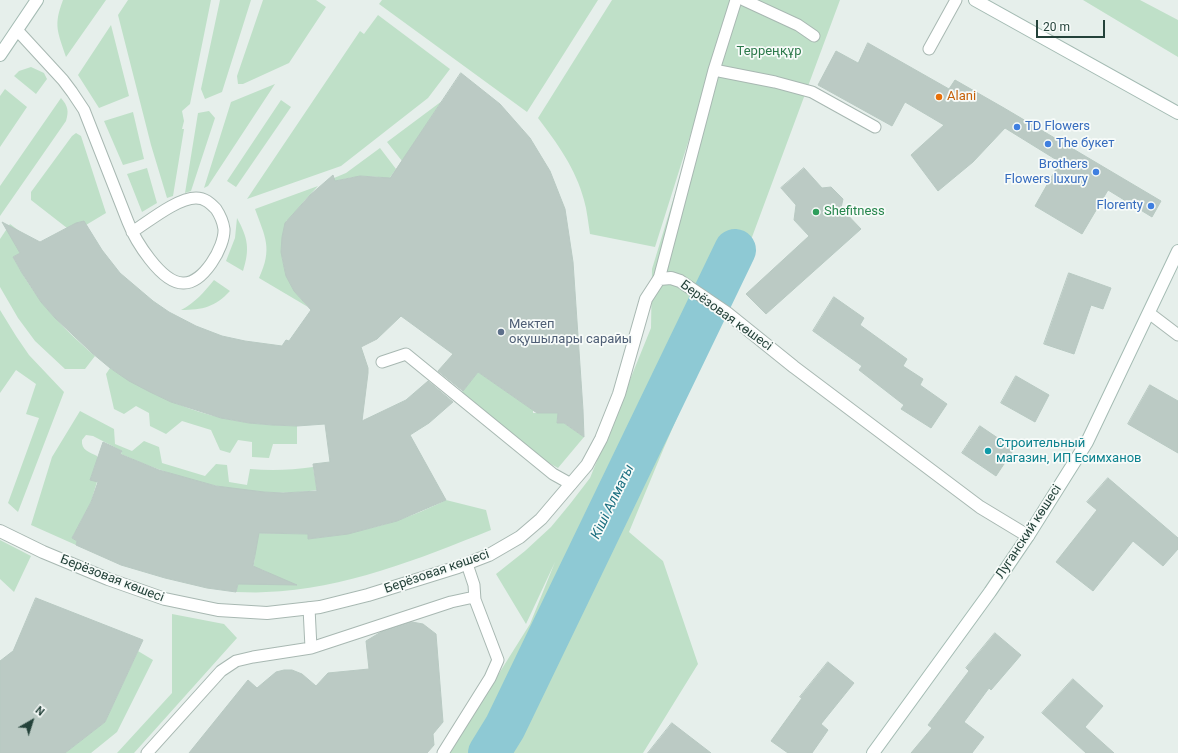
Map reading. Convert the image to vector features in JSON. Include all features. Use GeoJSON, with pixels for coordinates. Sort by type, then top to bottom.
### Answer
{"type":"FeatureCollection","features":[{"type":"Feature","properties":{"kind":"street"},"geometry":{"type":"LineString","coordinates":[[0,55],[37,0]]}},
{"type":"Feature","properties":{"kind":"street"},"geometry":{"type":"LineString","coordinates":[[975,0],[1178,113]]}},
{"type":"Feature","properties":{"kind":"street","name":"Луганский көшесі"},"geometry":{"type":"LineString","coordinates":[[873,753],[990,592],[1088,442],[1178,251]]}},
{"type":"Feature","properties":{"kind":"street","name":"Берёзовая көшесі"},"geometry":{"type":"LineString","coordinates":[[0,531],[43,552],[108,579],[165,599],[218,610],[267,613],[320,607],[368,595],[467,564],[490,555],[520,537],[541,519],[586,465],[601,439],[619,394],[646,299],[659,279],[671,278],[680,281],[727,313],[794,367],[974,502],[1028,536]]}},
{"type":"Feature","properties":{"kind":"lane"},"geometry":{"type":"LineString","coordinates":[[659,279],[714,70],[736,0]]}},
{"type":"Feature","properties":{"kind":"lane"},"geometry":{"type":"LineString","coordinates":[[744,0],[798,25],[814,36]]}},
{"type":"Feature","properties":{"kind":"lane"},"geometry":{"type":"LineString","coordinates":[[929,49],[956,0]]}},
{"type":"Feature","properties":{"kind":"lane"},"geometry":{"type":"LineString","coordinates":[[17,30],[62,80],[84,110],[132,232],[143,251],[155,265],[176,282],[190,282],[204,272],[214,259],[221,244],[224,230],[218,214],[211,204],[204,199],[196,198],[187,199],[174,204],[132,232]]}},
{"type":"Feature","properties":{"kind":"lane"},"geometry":{"type":"LineString","coordinates":[[714,70],[775,82],[812,92],[875,127]]}},
{"type":"Feature","properties":{"kind":"lane"},"geometry":{"type":"LineString","coordinates":[[1149,313],[1178,335]]}},
{"type":"Feature","properties":{"kind":"lane"},"geometry":{"type":"LineString","coordinates":[[382,362],[406,354],[553,474],[571,484]]}},
{"type":"Feature","properties":{"kind":"lane"},"geometry":{"type":"LineString","coordinates":[[443,753],[490,678],[498,660],[475,600],[474,585],[467,564]]}},
{"type":"Feature","properties":{"kind":"lane"},"geometry":{"type":"LineString","coordinates":[[147,753],[221,671],[236,661],[311,648],[451,602],[474,597],[475,600]]}},
{"type":"Feature","properties":{"kind":"lane"},"geometry":{"type":"LineString","coordinates":[[309,608],[311,648]]}},
{"type":"Feature","properties":{"kind":"green space"},"geometry":{"type":"Polygon","coordinates":[[[63,0],[106,0],[66,57],[57,23],[63,0]]]}},
{"type":"Feature","properties":{"kind":"green space"},"geometry":{"type":"Polygon","coordinates":[[[128,0],[211,0],[190,104],[182,111],[184,121],[182,129],[184,129],[173,196],[167,198],[151,145],[118,15],[128,0]]]}},
{"type":"Feature","properties":{"kind":"green space"},"geometry":{"type":"Polygon","coordinates":[[[220,0],[251,0],[222,92],[205,99],[201,89],[220,0]]]}},
{"type":"Feature","properties":{"kind":"green space"},"geometry":{"type":"Polygon","coordinates":[[[263,0],[316,0],[326,7],[289,63],[243,84],[238,84],[237,76],[263,0]]]}},
{"type":"Feature","properties":{"kind":"green space"},"geometry":{"type":"Polygon","coordinates":[[[382,0],[598,0],[527,112],[379,4],[382,0]]]}},
{"type":"Feature","properties":{"kind":"green space"},"geometry":{"type":"Polygon","coordinates":[[[612,0],[733,0],[655,247],[590,234],[587,212],[581,189],[571,167],[559,147],[538,118],[612,0]]]}},
{"type":"Feature","properties":{"kind":"green space","name":"Терреңқұр"},"geometry":{"type":"Polygon","coordinates":[[[734,0],[840,0],[732,291],[629,532],[663,561],[698,664],[643,753],[449,753],[530,624],[555,562],[526,624],[496,574],[525,551],[551,527],[590,478],[651,328],[652,269],[734,0]]]}},
{"type":"Feature","properties":{"kind":"green space"},"geometry":{"type":"Polygon","coordinates":[[[1083,0],[1140,0],[1178,20],[1178,57],[1083,0]]]}},
{"type":"Feature","properties":{"kind":"green space"},"geometry":{"type":"Polygon","coordinates":[[[378,15],[450,69],[428,98],[341,166],[247,199],[360,31],[364,34],[378,15]]]}},
{"type":"Feature","properties":{"kind":"green space"},"geometry":{"type":"Polygon","coordinates":[[[111,25],[129,96],[99,108],[78,75],[111,25]]]}},
{"type":"Feature","properties":{"kind":"green space"},"geometry":{"type":"Polygon","coordinates":[[[31,67],[44,73],[47,79],[36,94],[14,76],[19,71],[31,67]]]}},
{"type":"Feature","properties":{"kind":"green space"},"geometry":{"type":"Polygon","coordinates":[[[275,84],[208,186],[204,188],[231,102],[275,84]]]}},
{"type":"Feature","properties":{"kind":"green space"},"geometry":{"type":"Polygon","coordinates":[[[5,89],[27,107],[0,147],[0,96],[5,89]]]}},
{"type":"Feature","properties":{"kind":"green space"},"geometry":{"type":"Polygon","coordinates":[[[61,98],[67,109],[66,121],[0,216],[0,186],[61,98]]]}},
{"type":"Feature","properties":{"kind":"green space"},"geometry":{"type":"Polygon","coordinates":[[[281,100],[291,107],[236,187],[227,181],[281,100]]]}},
{"type":"Feature","properties":{"kind":"green space"},"geometry":{"type":"Polygon","coordinates":[[[442,101],[402,161],[387,142],[442,101]]]}},
{"type":"Feature","properties":{"kind":"green space"},"geometry":{"type":"Polygon","coordinates":[[[209,111],[215,118],[191,191],[185,193],[198,113],[209,111]]]}},
{"type":"Feature","properties":{"kind":"green space"},"geometry":{"type":"Polygon","coordinates":[[[133,112],[144,159],[123,165],[104,121],[133,112]]]}},
{"type":"Feature","properties":{"kind":"green space"},"geometry":{"type":"Polygon","coordinates":[[[76,133],[81,136],[106,213],[86,225],[80,222],[67,228],[31,200],[31,192],[72,136],[76,133]]]}},
{"type":"Feature","properties":{"kind":"green space"},"geometry":{"type":"Polygon","coordinates":[[[380,148],[396,169],[389,179],[382,177],[360,176],[331,183],[334,178],[346,173],[380,148]]]}},
{"type":"Feature","properties":{"kind":"green space"},"geometry":{"type":"Polygon","coordinates":[[[147,168],[157,203],[142,212],[127,174],[147,168]]]}},
{"type":"Feature","properties":{"kind":"green space"},"geometry":{"type":"Polygon","coordinates":[[[318,186],[288,221],[287,220],[282,244],[282,256],[287,276],[299,297],[308,307],[259,278],[266,258],[267,250],[264,235],[255,209],[318,186]]]}},
{"type":"Feature","properties":{"kind":"green space"},"geometry":{"type":"Polygon","coordinates":[[[237,218],[244,232],[247,244],[247,256],[243,271],[226,261],[235,238],[237,218]]]}},
{"type":"Feature","properties":{"kind":"green space"},"geometry":{"type":"Polygon","coordinates":[[[10,224],[22,233],[12,237],[20,253],[13,257],[30,286],[59,323],[95,356],[85,369],[65,369],[35,341],[18,318],[0,287],[0,239],[10,224]]]}},
{"type":"Feature","properties":{"kind":"green space"},"geometry":{"type":"Polygon","coordinates":[[[214,280],[230,291],[214,304],[202,308],[181,310],[195,301],[214,280]]]}},
{"type":"Feature","properties":{"kind":"green space"},"geometry":{"type":"Polygon","coordinates":[[[0,310],[29,355],[64,392],[18,512],[8,503],[39,418],[26,414],[36,384],[16,370],[0,393],[0,310]]]}},
{"type":"Feature","properties":{"kind":"green space"},"geometry":{"type":"Polygon","coordinates":[[[110,368],[155,394],[199,412],[245,422],[297,426],[297,444],[273,444],[269,458],[252,457],[252,442],[238,440],[230,453],[220,450],[211,430],[182,421],[166,434],[150,426],[149,413],[136,406],[124,414],[114,409],[106,374],[110,368]]]}},
{"type":"Feature","properties":{"kind":"green space"},"geometry":{"type":"Polygon","coordinates":[[[478,372],[533,410],[533,413],[568,413],[569,416],[558,416],[557,423],[564,423],[584,437],[558,468],[540,458],[462,392],[478,372]]]}},
{"type":"Feature","properties":{"kind":"green space"},"geometry":{"type":"Polygon","coordinates":[[[80,411],[114,429],[115,444],[132,451],[144,441],[159,447],[162,463],[205,476],[216,464],[227,465],[229,482],[247,485],[250,469],[282,470],[313,467],[317,490],[267,492],[216,486],[192,480],[144,464],[121,454],[122,451],[93,436],[86,435],[82,440],[84,448],[98,458],[90,480],[104,458],[91,502],[72,538],[77,541],[76,545],[31,525],[52,457],[80,411]]]}},
{"type":"Feature","properties":{"kind":"green space"},"geometry":{"type":"Polygon","coordinates":[[[446,500],[486,510],[491,530],[409,562],[352,579],[295,590],[236,592],[238,584],[264,584],[268,573],[263,570],[253,569],[255,557],[254,533],[308,534],[308,539],[345,534],[396,521],[446,500]]]}},
{"type":"Feature","properties":{"kind":"green space"},"geometry":{"type":"Polygon","coordinates":[[[0,540],[31,556],[14,592],[0,579],[0,540]]]}},
{"type":"Feature","properties":{"kind":"green space"},"geometry":{"type":"Polygon","coordinates":[[[172,614],[224,624],[237,638],[134,753],[117,753],[172,693],[172,614]]]}},
{"type":"Feature","properties":{"kind":"green space"},"geometry":{"type":"Polygon","coordinates":[[[138,651],[153,660],[117,732],[91,753],[65,753],[105,722],[138,651]]]}},
{"type":"Feature","properties":{"kind":"building"},"geometry":{"type":"Polygon","coordinates":[[[868,43],[949,89],[955,80],[1161,201],[1152,217],[1108,190],[1082,234],[1035,206],[1060,162],[1005,128],[973,162],[938,191],[911,155],[944,125],[905,102],[892,126],[818,85],[836,51],[858,63],[868,43]]]}},
{"type":"Feature","properties":{"kind":"building","name":"Мектеп оқушылары сарайы"},"geometry":{"type":"Polygon","coordinates":[[[461,73],[500,104],[530,138],[550,171],[565,209],[573,262],[584,437],[564,423],[557,423],[558,413],[537,413],[478,372],[463,391],[438,371],[453,354],[401,316],[377,339],[361,347],[368,368],[362,421],[406,400],[428,381],[453,402],[429,423],[410,435],[446,500],[397,521],[348,534],[308,539],[308,534],[259,533],[253,566],[297,585],[238,584],[236,592],[207,588],[121,565],[76,545],[77,541],[72,538],[91,502],[98,482],[90,480],[103,442],[122,451],[120,454],[159,470],[216,486],[283,493],[317,491],[313,464],[330,462],[325,424],[297,426],[272,425],[221,418],[171,402],[129,381],[92,353],[55,318],[41,302],[13,257],[20,253],[2,222],[40,242],[76,223],[84,221],[102,250],[120,273],[153,301],[169,312],[196,326],[222,336],[282,346],[286,340],[289,341],[311,310],[294,291],[286,276],[281,252],[285,223],[310,195],[333,175],[335,181],[360,176],[390,178],[461,73]]]}},
{"type":"Feature","properties":{"kind":"building"},"geometry":{"type":"Polygon","coordinates":[[[804,168],[822,188],[831,187],[843,199],[841,208],[861,229],[766,314],[746,294],[809,236],[794,220],[796,205],[781,188],[804,168]]]}},
{"type":"Feature","properties":{"kind":"building"},"geometry":{"type":"Polygon","coordinates":[[[1069,273],[1111,288],[1103,309],[1091,305],[1074,354],[1044,344],[1069,273]]]}},
{"type":"Feature","properties":{"kind":"building"},"geometry":{"type":"Polygon","coordinates":[[[834,297],[864,318],[860,325],[907,359],[903,366],[923,379],[920,385],[947,404],[931,428],[901,409],[904,405],[859,370],[862,366],[813,331],[834,297]]]}},
{"type":"Feature","properties":{"kind":"building"},"geometry":{"type":"Polygon","coordinates":[[[1016,376],[1049,395],[1035,422],[1001,403],[1016,376]]]}},
{"type":"Feature","properties":{"kind":"building"},"geometry":{"type":"Polygon","coordinates":[[[1150,385],[1178,401],[1178,453],[1128,424],[1150,385]]]}},
{"type":"Feature","properties":{"kind":"building","name":"Строительный магазин, ИП Есимханов"},"geometry":{"type":"Polygon","coordinates":[[[980,426],[1014,449],[996,476],[962,453],[980,426]]]}},
{"type":"Feature","properties":{"kind":"building"},"geometry":{"type":"Polygon","coordinates":[[[1108,478],[1178,538],[1178,549],[1163,566],[1133,541],[1093,591],[1056,562],[1097,510],[1087,502],[1108,478]]]}},
{"type":"Feature","properties":{"kind":"building"},"geometry":{"type":"Polygon","coordinates":[[[36,598],[143,640],[105,722],[65,753],[0,753],[0,661],[13,651],[36,598]]]}},
{"type":"Feature","properties":{"kind":"building"},"geometry":{"type":"Polygon","coordinates":[[[412,622],[423,624],[436,634],[443,722],[433,734],[434,745],[427,753],[189,753],[248,680],[257,688],[276,672],[292,670],[302,674],[316,686],[328,673],[369,669],[366,641],[381,632],[412,622]]]}},
{"type":"Feature","properties":{"kind":"building"},"geometry":{"type":"Polygon","coordinates":[[[995,633],[1021,655],[991,690],[989,688],[964,722],[984,737],[972,753],[911,753],[932,728],[928,725],[969,671],[966,668],[995,633]]]}},
{"type":"Feature","properties":{"kind":"building"},"geometry":{"type":"Polygon","coordinates":[[[828,662],[854,683],[821,724],[828,730],[812,753],[788,753],[771,741],[802,698],[800,697],[828,662]]]}},
{"type":"Feature","properties":{"kind":"building"},"geometry":{"type":"Polygon","coordinates":[[[1073,679],[1103,706],[1085,727],[1114,753],[1086,753],[1042,713],[1073,679]]]}},
{"type":"Feature","properties":{"kind":"building"},"geometry":{"type":"Polygon","coordinates":[[[672,723],[711,753],[648,753],[672,723]]]}},
{"type":"Feature","properties":{"kind":"waterway","name":"Кіші Алматы"},"geometry":{"type":"LineString","coordinates":[[489,753],[505,727],[735,250]]}},
{"type":"Feature","properties":{"kind":"place","name":"Alani"},"geometry":{"type":"Point","coordinates":[939,97]}},
{"type":"Feature","properties":{"kind":"place","name":"TD Flowers"},"geometry":{"type":"Point","coordinates":[1017,127]}},
{"type":"Feature","properties":{"kind":"place","name":"The букет"},"geometry":{"type":"Point","coordinates":[1048,144]}},
{"type":"Feature","properties":{"kind":"place","name":"Brothers Flowers luxury"},"geometry":{"type":"Point","coordinates":[1096,172]}},
{"type":"Feature","properties":{"kind":"place","name":"Florenty"},"geometry":{"type":"Point","coordinates":[1151,206]}},
{"type":"Feature","properties":{"kind":"place","name":"Shefitness"},"geometry":{"type":"Point","coordinates":[816,212]}},
{"type":"Feature","properties":{"kind":"place","name":"Мектеп оқушылары сарайы"},"geometry":{"type":"Point","coordinates":[501,332]}},
{"type":"Feature","properties":{"kind":"place","name":"Строительный магазин, ИП Есимханов"},"geometry":{"type":"Point","coordinates":[988,451]}}]}
